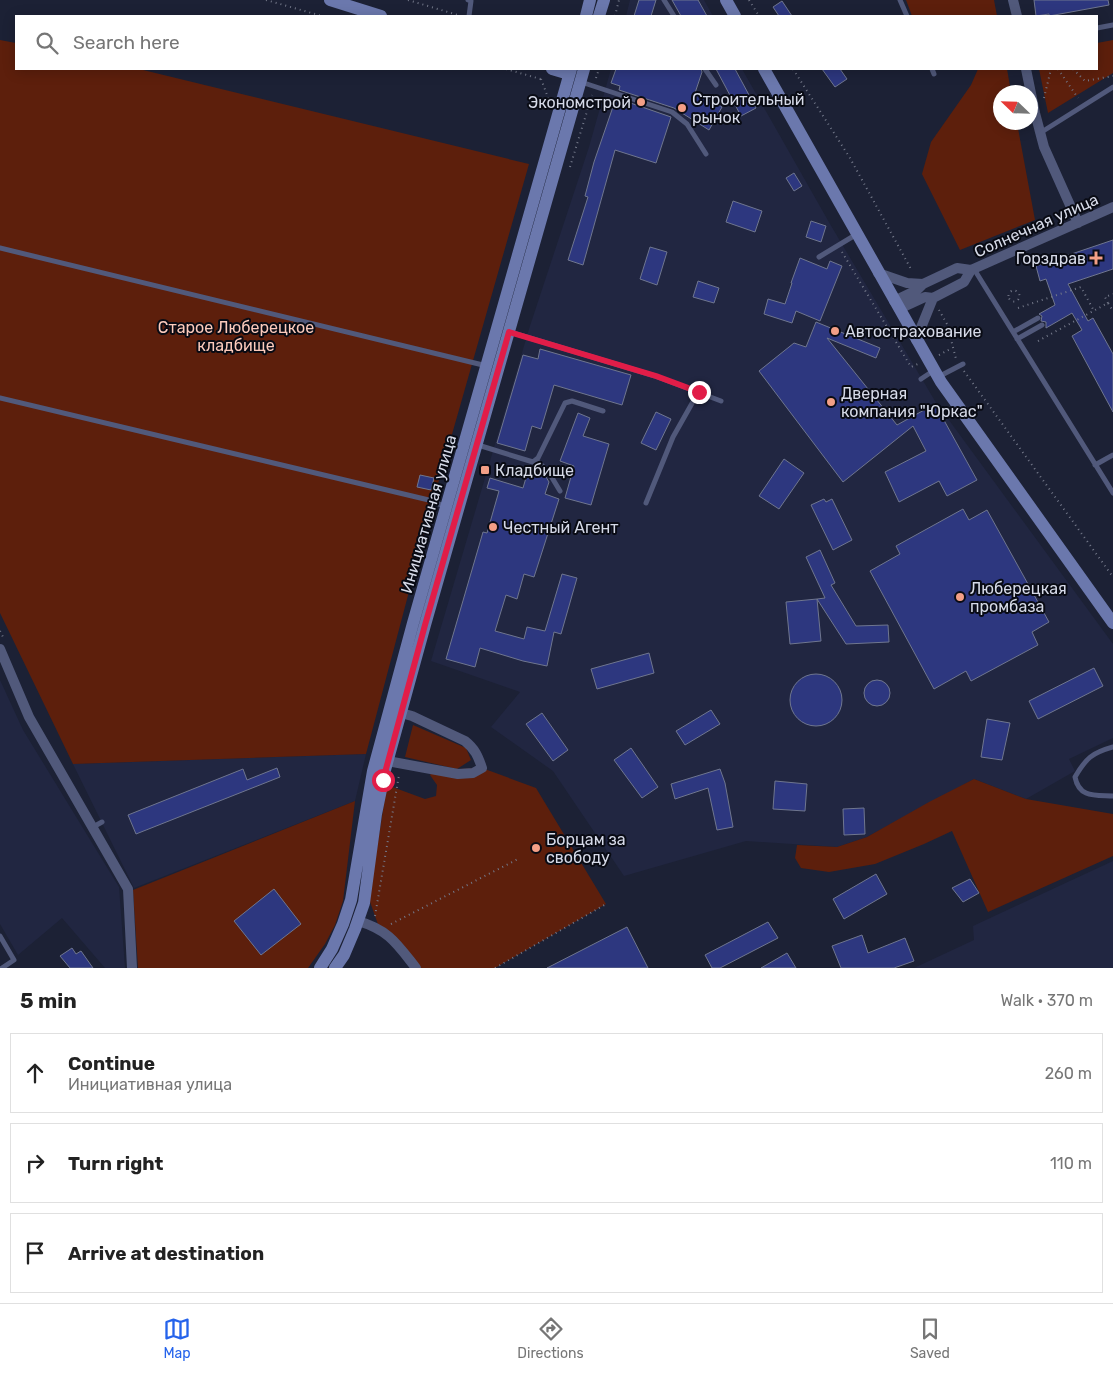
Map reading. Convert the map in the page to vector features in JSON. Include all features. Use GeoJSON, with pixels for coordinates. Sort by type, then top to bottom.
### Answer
{"type":"FeatureCollection","features":[{"type":"Feature","properties":{"kind":"main road"},"geometry":{"type":"LineString","coordinates":[[330,0],[378,15]]}},
{"type":"Feature","properties":{"kind":"main road"},"geometry":{"type":"LineString","coordinates":[[586,15],[590,0]]}},
{"type":"Feature","properties":{"kind":"main road"},"geometry":{"type":"LineString","coordinates":[[599,15],[604,0]]}},
{"type":"Feature","properties":{"kind":"main road"},"geometry":{"type":"LineString","coordinates":[[726,0],[734,15]]}},
{"type":"Feature","properties":{"kind":"main road","name":"Инициативная улица"},"geometry":{"type":"LineString","coordinates":[[320,968],[332,949],[351,900],[365,813],[477,444],[584,70]]}},
{"type":"Feature","properties":{"kind":"main road"},"geometry":{"type":"LineString","coordinates":[[765,70],[936,374],[1113,622]]}},
{"type":"Feature","properties":{"kind":"main road"},"geometry":{"type":"LineString","coordinates":[[550,75],[570,71]]}},
{"type":"Feature","properties":{"kind":"main road","name":"Инициативная улица"},"geometry":{"type":"LineString","coordinates":[[395,712],[414,623],[570,71]]}},
{"type":"Feature","properties":{"kind":"main road","name":"Инициативная улица"},"geometry":{"type":"LineString","coordinates":[[335,968],[344,955],[364,903],[382,760]]}},
{"type":"Feature","properties":{"kind":"street"},"geometry":{"type":"LineString","coordinates":[[1014,0],[1016,15]]}},
{"type":"Feature","properties":{"kind":"street"},"geometry":{"type":"LineString","coordinates":[[1026,70],[1044,147],[1078,223]]}},
{"type":"Feature","properties":{"kind":"street","name":"Солнечная улица"},"geometry":{"type":"LineString","coordinates":[[973,269],[1113,208]]}},
{"type":"Feature","properties":{"kind":"street"},"geometry":{"type":"LineString","coordinates":[[896,305],[923,284],[957,268],[973,269]]}},
{"type":"Feature","properties":{"kind":"street"},"geometry":{"type":"LineString","coordinates":[[916,340],[935,302],[964,282],[973,269]]}},
{"type":"Feature","properties":{"kind":"street"},"geometry":{"type":"LineString","coordinates":[[878,273],[907,283],[923,284]]}},
{"type":"Feature","properties":{"kind":"street"},"geometry":{"type":"LineString","coordinates":[[896,305],[925,297],[935,302]]}},
{"type":"Feature","properties":{"kind":"street"},"geometry":{"type":"LineString","coordinates":[[0,649],[29,717],[97,825],[128,888],[132,968]]}},
{"type":"Feature","properties":{"kind":"street"},"geometry":{"type":"LineString","coordinates":[[382,760],[458,774],[473,773],[482,768],[478,755],[465,741],[412,716],[395,712]]}},
{"type":"Feature","properties":{"kind":"street"},"geometry":{"type":"LineString","coordinates":[[358,921],[377,928],[394,940],[416,968]]}},
{"type":"Feature","properties":{"kind":"lane"},"geometry":{"type":"LineString","coordinates":[[468,0],[471,1],[470,15]]}},
{"type":"Feature","properties":{"kind":"lane"},"geometry":{"type":"LineString","coordinates":[[664,0],[673,15]]}},
{"type":"Feature","properties":{"kind":"lane"},"geometry":{"type":"LineString","coordinates":[[900,0],[907,15]]}},
{"type":"Feature","properties":{"kind":"lane"},"geometry":{"type":"LineString","coordinates":[[1098,28],[1113,25]]}},
{"type":"Feature","properties":{"kind":"lane"},"geometry":{"type":"LineString","coordinates":[[706,70],[716,85]]}},
{"type":"Feature","properties":{"kind":"lane"},"geometry":{"type":"LineString","coordinates":[[580,82],[672,112],[687,124],[706,154]]}},
{"type":"Feature","properties":{"kind":"lane"},"geometry":{"type":"LineString","coordinates":[[1040,133],[1113,87]]}},
{"type":"Feature","properties":{"kind":"lane"},"geometry":{"type":"LineString","coordinates":[[819,257],[857,234]]}},
{"type":"Feature","properties":{"kind":"lane"},"geometry":{"type":"LineString","coordinates":[[0,248],[487,366]]}},
{"type":"Feature","properties":{"kind":"lane"},"geometry":{"type":"LineString","coordinates":[[973,269],[1113,493]]}},
{"type":"Feature","properties":{"kind":"lane"},"geometry":{"type":"LineString","coordinates":[[1013,332],[1038,318]]}},
{"type":"Feature","properties":{"kind":"lane"},"geometry":{"type":"LineString","coordinates":[[1017,339],[1042,325]]}},
{"type":"Feature","properties":{"kind":"lane"},"geometry":{"type":"LineString","coordinates":[[509,332],[646,374],[721,400]]}},
{"type":"Feature","properties":{"kind":"lane"},"geometry":{"type":"LineString","coordinates":[[922,380],[961,365]]}},
{"type":"Feature","properties":{"kind":"lane"},"geometry":{"type":"LineString","coordinates":[[646,503],[673,437],[699,392]]}},
{"type":"Feature","properties":{"kind":"lane"},"geometry":{"type":"LineString","coordinates":[[0,398],[433,502],[447,508]]}},
{"type":"Feature","properties":{"kind":"lane"},"geometry":{"type":"LineString","coordinates":[[477,444],[533,462],[538,458],[565,403],[572,401],[603,411]]}},
{"type":"Feature","properties":{"kind":"lane"},"geometry":{"type":"LineString","coordinates":[[1095,465],[1113,455]]}},
{"type":"Feature","properties":{"kind":"lane"},"geometry":{"type":"LineString","coordinates":[[536,460],[548,471],[560,491]]}},
{"type":"Feature","properties":{"kind":"lane"},"geometry":{"type":"LineString","coordinates":[[1113,747],[1096,752],[1083,765],[1075,777],[1077,787],[1084,793],[1113,796]]}},
{"type":"Feature","properties":{"kind":"lane"},"geometry":{"type":"LineString","coordinates":[[0,936],[14,960],[2,968]]}},
{"type":"Feature","properties":{"kind":"path"},"geometry":{"type":"LineString","coordinates":[[266,0],[318,15]]}},
{"type":"Feature","properties":{"kind":"path"},"geometry":{"type":"LineString","coordinates":[[408,0],[460,15]]}},
{"type":"Feature","properties":{"kind":"path"},"geometry":{"type":"LineString","coordinates":[[614,15],[619,0]]}},
{"type":"Feature","properties":{"kind":"path"},"geometry":{"type":"LineString","coordinates":[[749,0],[758,15]]}},
{"type":"Feature","properties":{"kind":"path"},"geometry":{"type":"LineString","coordinates":[[510,70],[541,79],[550,75]]}},
{"type":"Feature","properties":{"kind":"path"},"geometry":{"type":"LineString","coordinates":[[794,70],[850,158],[911,270]]}},
{"type":"Feature","properties":{"kind":"path"},"geometry":{"type":"LineString","coordinates":[[1042,106],[1051,70]]}},
{"type":"Feature","properties":{"kind":"path"},"geometry":{"type":"LineString","coordinates":[[1059,70],[1078,98]]}},
{"type":"Feature","properties":{"kind":"path"},"geometry":{"type":"LineString","coordinates":[[1074,70],[1085,81],[1113,76]]}},
{"type":"Feature","properties":{"kind":"path"},"geometry":{"type":"LineString","coordinates":[[541,79],[549,101]]}},
{"type":"Feature","properties":{"kind":"path"},"geometry":{"type":"LineString","coordinates":[[838,245],[911,367]]}},
{"type":"Feature","properties":{"kind":"path"},"geometry":{"type":"LineString","coordinates":[[1018,308],[1081,287],[1094,311]]}},
{"type":"Feature","properties":{"kind":"path"},"geometry":{"type":"LineString","coordinates":[[1012,290],[1019,293],[1020,296],[1015,302],[1009,299],[1008,296],[1012,290]]}},
{"type":"Feature","properties":{"kind":"path"},"geometry":{"type":"LineString","coordinates":[[1113,294],[1106,297],[1113,311]]}},
{"type":"Feature","properties":{"kind":"path"},"geometry":{"type":"LineString","coordinates":[[935,302],[947,324],[954,358],[961,365],[1113,577]]}},
{"type":"Feature","properties":{"kind":"path"},"geometry":{"type":"LineString","coordinates":[[1038,341],[1108,303]]}},
{"type":"Feature","properties":{"kind":"path"},"geometry":{"type":"LineString","coordinates":[[377,928],[401,765]]}},
{"type":"Feature","properties":{"kind":"path"},"geometry":{"type":"LineString","coordinates":[[377,928],[518,859]]}},
{"type":"Feature","properties":{"kind":"path"},"geometry":{"type":"LineString","coordinates":[[495,968],[606,904]]}},
{"type":"Feature","properties":{"kind":"shaded area"},"geometry":{"type":"Polygon","coordinates":[[[630,0],[704,0],[712,15],[626,15],[630,0]]]}},
{"type":"Feature","properties":{"kind":"shaded area"},"geometry":{"type":"Polygon","coordinates":[[[611,70],[743,70],[830,224],[935,401],[1113,644],[1113,738],[1069,759],[1075,771],[1026,799],[974,779],[867,837],[837,847],[746,841],[624,876],[553,771],[491,727],[520,692],[431,661],[529,329],[589,147],[611,70]]]}},
{"type":"Feature","properties":{"kind":"shaded area"},"geometry":{"type":"Polygon","coordinates":[[[0,680],[23,730],[119,887],[125,968],[105,968],[62,918],[18,955],[0,924],[0,680]]]}},
{"type":"Feature","properties":{"kind":"shaded area"},"geometry":{"type":"Polygon","coordinates":[[[366,754],[355,801],[134,888],[73,764],[366,754]]]}},
{"type":"Feature","properties":{"kind":"shaded area"},"geometry":{"type":"Polygon","coordinates":[[[1113,861],[1113,968],[914,968],[974,940],[973,926],[1113,861]]]}},
{"type":"Feature","properties":{"kind":"green space"},"geometry":{"type":"Polygon","coordinates":[[[906,0],[994,0],[997,15],[912,15],[906,0]]]}},
{"type":"Feature","properties":{"kind":"green space","name":"Старое Люберецкое кладбище"},"geometry":{"type":"Polygon","coordinates":[[[0,40],[15,43],[15,70],[143,70],[529,164],[433,501],[366,754],[73,764],[0,613],[0,40]]]}},
{"type":"Feature","properties":{"kind":"green space"},"geometry":{"type":"Polygon","coordinates":[[[1113,40],[1113,73],[1048,113],[1039,70],[1098,70],[1098,43],[1113,40]]]}},
{"type":"Feature","properties":{"kind":"green space"},"geometry":{"type":"Polygon","coordinates":[[[978,70],[1007,70],[1010,85],[993,85],[993,130],[1018,130],[1035,220],[960,250],[922,174],[931,142],[971,85],[978,70]]]}},
{"type":"Feature","properties":{"kind":"green space"},"geometry":{"type":"Polygon","coordinates":[[[413,725],[466,748],[471,760],[457,769],[405,757],[413,725]]]}},
{"type":"Feature","properties":{"kind":"green space"},"geometry":{"type":"Polygon","coordinates":[[[482,768],[536,788],[606,904],[495,968],[416,968],[380,930],[369,899],[387,785],[425,799],[436,796],[437,785],[430,775],[434,770],[482,768]]]}},
{"type":"Feature","properties":{"kind":"green space"},"geometry":{"type":"Polygon","coordinates":[[[974,779],[1026,799],[1113,814],[1113,856],[988,912],[952,831],[875,864],[829,872],[801,868],[795,858],[797,845],[837,847],[867,837],[974,779]]]}},
{"type":"Feature","properties":{"kind":"green space"},"geometry":{"type":"Polygon","coordinates":[[[355,801],[343,901],[335,925],[325,944],[308,968],[138,968],[133,890],[355,801]]]}},
{"type":"Feature","properties":{"kind":"building"},"geometry":{"type":"Polygon","coordinates":[[[639,0],[656,0],[651,15],[634,15],[639,0]]]}},
{"type":"Feature","properties":{"kind":"building"},"geometry":{"type":"Polygon","coordinates":[[[672,0],[698,0],[706,15],[680,15],[672,0]]]}},
{"type":"Feature","properties":{"kind":"building"},"geometry":{"type":"Polygon","coordinates":[[[1034,0],[1108,0],[1109,5],[1054,15],[1036,15],[1034,0]]]}},
{"type":"Feature","properties":{"kind":"building"},"geometry":{"type":"Polygon","coordinates":[[[782,1],[791,15],[778,15],[773,7],[782,1]]]}},
{"type":"Feature","properties":{"kind":"building"},"geometry":{"type":"Polygon","coordinates":[[[616,70],[701,70],[695,93],[722,107],[709,130],[674,108],[619,90],[620,86],[611,83],[616,70]]]}},
{"type":"Feature","properties":{"kind":"building"},"geometry":{"type":"Polygon","coordinates":[[[717,70],[736,70],[756,108],[741,116],[717,70]]]}},
{"type":"Feature","properties":{"kind":"building"},"geometry":{"type":"Polygon","coordinates":[[[823,70],[841,70],[847,79],[835,87],[823,70]]]}},
{"type":"Feature","properties":{"kind":"building"},"geometry":{"type":"Polygon","coordinates":[[[616,98],[671,117],[656,163],[615,150],[583,265],[568,260],[588,197],[585,196],[594,162],[616,98]]]}},
{"type":"Feature","properties":{"kind":"building"},"geometry":{"type":"Polygon","coordinates":[[[794,173],[802,186],[794,191],[786,178],[794,173]]]}},
{"type":"Feature","properties":{"kind":"building"},"geometry":{"type":"Polygon","coordinates":[[[733,201],[762,211],[755,232],[726,222],[733,201]]]}},
{"type":"Feature","properties":{"kind":"building"},"geometry":{"type":"Polygon","coordinates":[[[811,221],[826,226],[821,242],[806,237],[811,221]]]}},
{"type":"Feature","properties":{"kind":"building"},"geometry":{"type":"Polygon","coordinates":[[[1113,240],[1113,269],[1068,284],[1088,321],[1093,318],[1113,354],[1113,412],[1072,336],[1082,330],[1072,313],[1046,328],[1046,322],[1041,321],[1042,316],[1039,314],[1055,305],[1046,279],[1040,281],[1036,266],[1113,240]]]}},
{"type":"Feature","properties":{"kind":"building"},"geometry":{"type":"Polygon","coordinates":[[[650,247],[667,252],[657,285],[640,279],[650,247]]]}},
{"type":"Feature","properties":{"kind":"building"},"geometry":{"type":"Polygon","coordinates":[[[800,258],[827,269],[830,261],[842,266],[820,321],[796,311],[792,323],[764,314],[768,299],[785,304],[800,258]]]}},
{"type":"Feature","properties":{"kind":"building"},"geometry":{"type":"Polygon","coordinates":[[[698,281],[719,288],[714,303],[693,297],[698,281]]]}},
{"type":"Feature","properties":{"kind":"building","name":"Дверная компания \"Юркас\""},"geometry":{"type":"Polygon","coordinates":[[[816,322],[880,348],[876,358],[827,338],[897,425],[935,404],[977,480],[947,496],[939,481],[899,502],[885,472],[926,451],[913,426],[843,482],[759,371],[794,343],[806,347],[816,322]]]}},
{"type":"Feature","properties":{"kind":"building"},"geometry":{"type":"Polygon","coordinates":[[[540,349],[631,375],[622,405],[554,385],[541,429],[532,426],[525,451],[497,443],[523,355],[538,359],[540,349]]]}},
{"type":"Feature","properties":{"kind":"building"},"geometry":{"type":"Polygon","coordinates":[[[656,412],[671,419],[656,450],[641,443],[656,412]]]}},
{"type":"Feature","properties":{"kind":"building"},"geometry":{"type":"Polygon","coordinates":[[[578,413],[590,418],[583,436],[609,444],[591,505],[565,498],[574,466],[560,461],[578,413]]]}},
{"type":"Feature","properties":{"kind":"building"},"geometry":{"type":"Polygon","coordinates":[[[784,459],[804,473],[779,509],[759,496],[784,459]]]}},
{"type":"Feature","properties":{"kind":"building"},"geometry":{"type":"Polygon","coordinates":[[[528,471],[546,477],[549,482],[545,494],[559,499],[534,577],[524,574],[517,599],[506,595],[495,631],[524,639],[527,627],[545,631],[562,574],[577,578],[561,634],[554,632],[547,666],[480,648],[475,667],[446,659],[483,532],[487,533],[499,491],[487,488],[490,478],[523,488],[528,471]]]}},
{"type":"Feature","properties":{"kind":"building"},"geometry":{"type":"Polygon","coordinates":[[[420,475],[434,478],[431,490],[417,487],[420,475]]]}},
{"type":"Feature","properties":{"kind":"building"},"geometry":{"type":"Polygon","coordinates":[[[824,499],[826,502],[832,499],[852,540],[833,550],[811,505],[824,499]]]}},
{"type":"Feature","properties":{"kind":"building","name":"Люберецкая промбаза"},"geometry":{"type":"Polygon","coordinates":[[[963,509],[969,520],[987,510],[1049,622],[1032,632],[1038,645],[971,681],[966,671],[934,689],[870,571],[900,554],[896,546],[963,509]]]}},
{"type":"Feature","properties":{"kind":"building"},"geometry":{"type":"Polygon","coordinates":[[[820,550],[835,583],[831,585],[856,626],[888,625],[889,642],[846,644],[817,599],[825,598],[806,557],[820,550]]]}},
{"type":"Feature","properties":{"kind":"building"},"geometry":{"type":"Polygon","coordinates":[[[817,599],[821,641],[790,644],[786,602],[817,599]]]}},
{"type":"Feature","properties":{"kind":"building"},"geometry":{"type":"Polygon","coordinates":[[[649,653],[654,673],[597,689],[591,669],[649,653]]]}},
{"type":"Feature","properties":{"kind":"building"},"geometry":{"type":"Polygon","coordinates":[[[1094,668],[1103,686],[1038,719],[1029,701],[1094,668]]]}},
{"type":"Feature","properties":{"kind":"building"},"geometry":{"type":"Polygon","coordinates":[[[816,674],[826,676],[834,682],[840,690],[842,700],[840,710],[834,718],[826,724],[816,726],[806,724],[798,718],[792,710],[790,700],[792,690],[798,682],[806,676],[816,674]]]}},
{"type":"Feature","properties":{"kind":"building"},"geometry":{"type":"Polygon","coordinates":[[[877,680],[886,684],[890,693],[886,702],[877,706],[868,702],[864,693],[868,684],[877,680]]]}},
{"type":"Feature","properties":{"kind":"building"},"geometry":{"type":"Polygon","coordinates":[[[711,710],[720,724],[685,745],[676,731],[711,710]]]}},
{"type":"Feature","properties":{"kind":"building"},"geometry":{"type":"Polygon","coordinates":[[[542,713],[568,750],[553,761],[526,724],[542,713]]]}},
{"type":"Feature","properties":{"kind":"building"},"geometry":{"type":"Polygon","coordinates":[[[987,719],[1010,723],[1002,760],[981,757],[987,719]]]}},
{"type":"Feature","properties":{"kind":"building"},"geometry":{"type":"Polygon","coordinates":[[[631,748],[658,787],[642,798],[614,760],[631,748]]]}},
{"type":"Feature","properties":{"kind":"building"},"geometry":{"type":"Polygon","coordinates":[[[277,768],[280,777],[136,834],[128,815],[243,769],[247,780],[277,768]]]}},
{"type":"Feature","properties":{"kind":"building"},"geometry":{"type":"Polygon","coordinates":[[[720,769],[725,783],[733,827],[717,830],[708,788],[675,799],[671,784],[720,769]]]}},
{"type":"Feature","properties":{"kind":"building"},"geometry":{"type":"Polygon","coordinates":[[[775,781],[807,784],[805,811],[773,809],[775,781]]]}},
{"type":"Feature","properties":{"kind":"building"},"geometry":{"type":"Polygon","coordinates":[[[864,808],[865,834],[844,835],[843,809],[864,808]]]}},
{"type":"Feature","properties":{"kind":"building"},"geometry":{"type":"Polygon","coordinates":[[[876,874],[887,894],[844,919],[833,899],[876,874]]]}},
{"type":"Feature","properties":{"kind":"building"},"geometry":{"type":"Polygon","coordinates":[[[970,879],[979,893],[963,902],[952,888],[970,879]]]}},
{"type":"Feature","properties":{"kind":"building"},"geometry":{"type":"Polygon","coordinates":[[[274,889],[301,924],[261,955],[234,921],[274,889]]]}},
{"type":"Feature","properties":{"kind":"building"},"geometry":{"type":"Polygon","coordinates":[[[768,922],[778,938],[720,968],[712,968],[705,955],[768,922]]]}},
{"type":"Feature","properties":{"kind":"building"},"geometry":{"type":"Polygon","coordinates":[[[627,927],[648,968],[547,968],[627,927]]]}},
{"type":"Feature","properties":{"kind":"building"},"geometry":{"type":"Polygon","coordinates":[[[862,935],[868,953],[905,938],[914,961],[894,968],[841,968],[832,946],[862,935]]]}},
{"type":"Feature","properties":{"kind":"building"},"geometry":{"type":"Polygon","coordinates":[[[72,948],[76,954],[81,951],[93,968],[70,968],[60,956],[72,948]]]}},
{"type":"Feature","properties":{"kind":"building"},"geometry":{"type":"Polygon","coordinates":[[[787,953],[796,968],[761,968],[787,953]]]}},
{"type":"Feature","properties":{"kind":"place","name":"Экономстрой"},"geometry":{"type":"Point","coordinates":[641,102]}},
{"type":"Feature","properties":{"kind":"place","name":"Строительный рынок"},"geometry":{"type":"Point","coordinates":[682,108]}},
{"type":"Feature","properties":{"kind":"place","name":"Горздрав"},"geometry":{"type":"Point","coordinates":[1096,258]}},
{"type":"Feature","properties":{"kind":"place","name":"Автострахование"},"geometry":{"type":"Point","coordinates":[835,331]}},
{"type":"Feature","properties":{"kind":"place","name":"Дверная компания \"Юркас\""},"geometry":{"type":"Point","coordinates":[831,402]}},
{"type":"Feature","properties":{"kind":"place","name":"Кладбище"},"geometry":{"type":"Point","coordinates":[485,470]}},
{"type":"Feature","properties":{"kind":"place","name":"Честный Агент"},"geometry":{"type":"Point","coordinates":[493,527]}},
{"type":"Feature","properties":{"kind":"place","name":"Люберецкая промбаза"},"geometry":{"type":"Point","coordinates":[960,597]}},
{"type":"Feature","properties":{"kind":"place","name":"Борцам за свободу"},"geometry":{"type":"Point","coordinates":[536,848]}},
{"type":"Feature","properties":{"kind":"route"},"geometry":{"type":"LineString","coordinates":[[383,780],[400,713],[509,332],[656,376],[699,392]]}}]}
